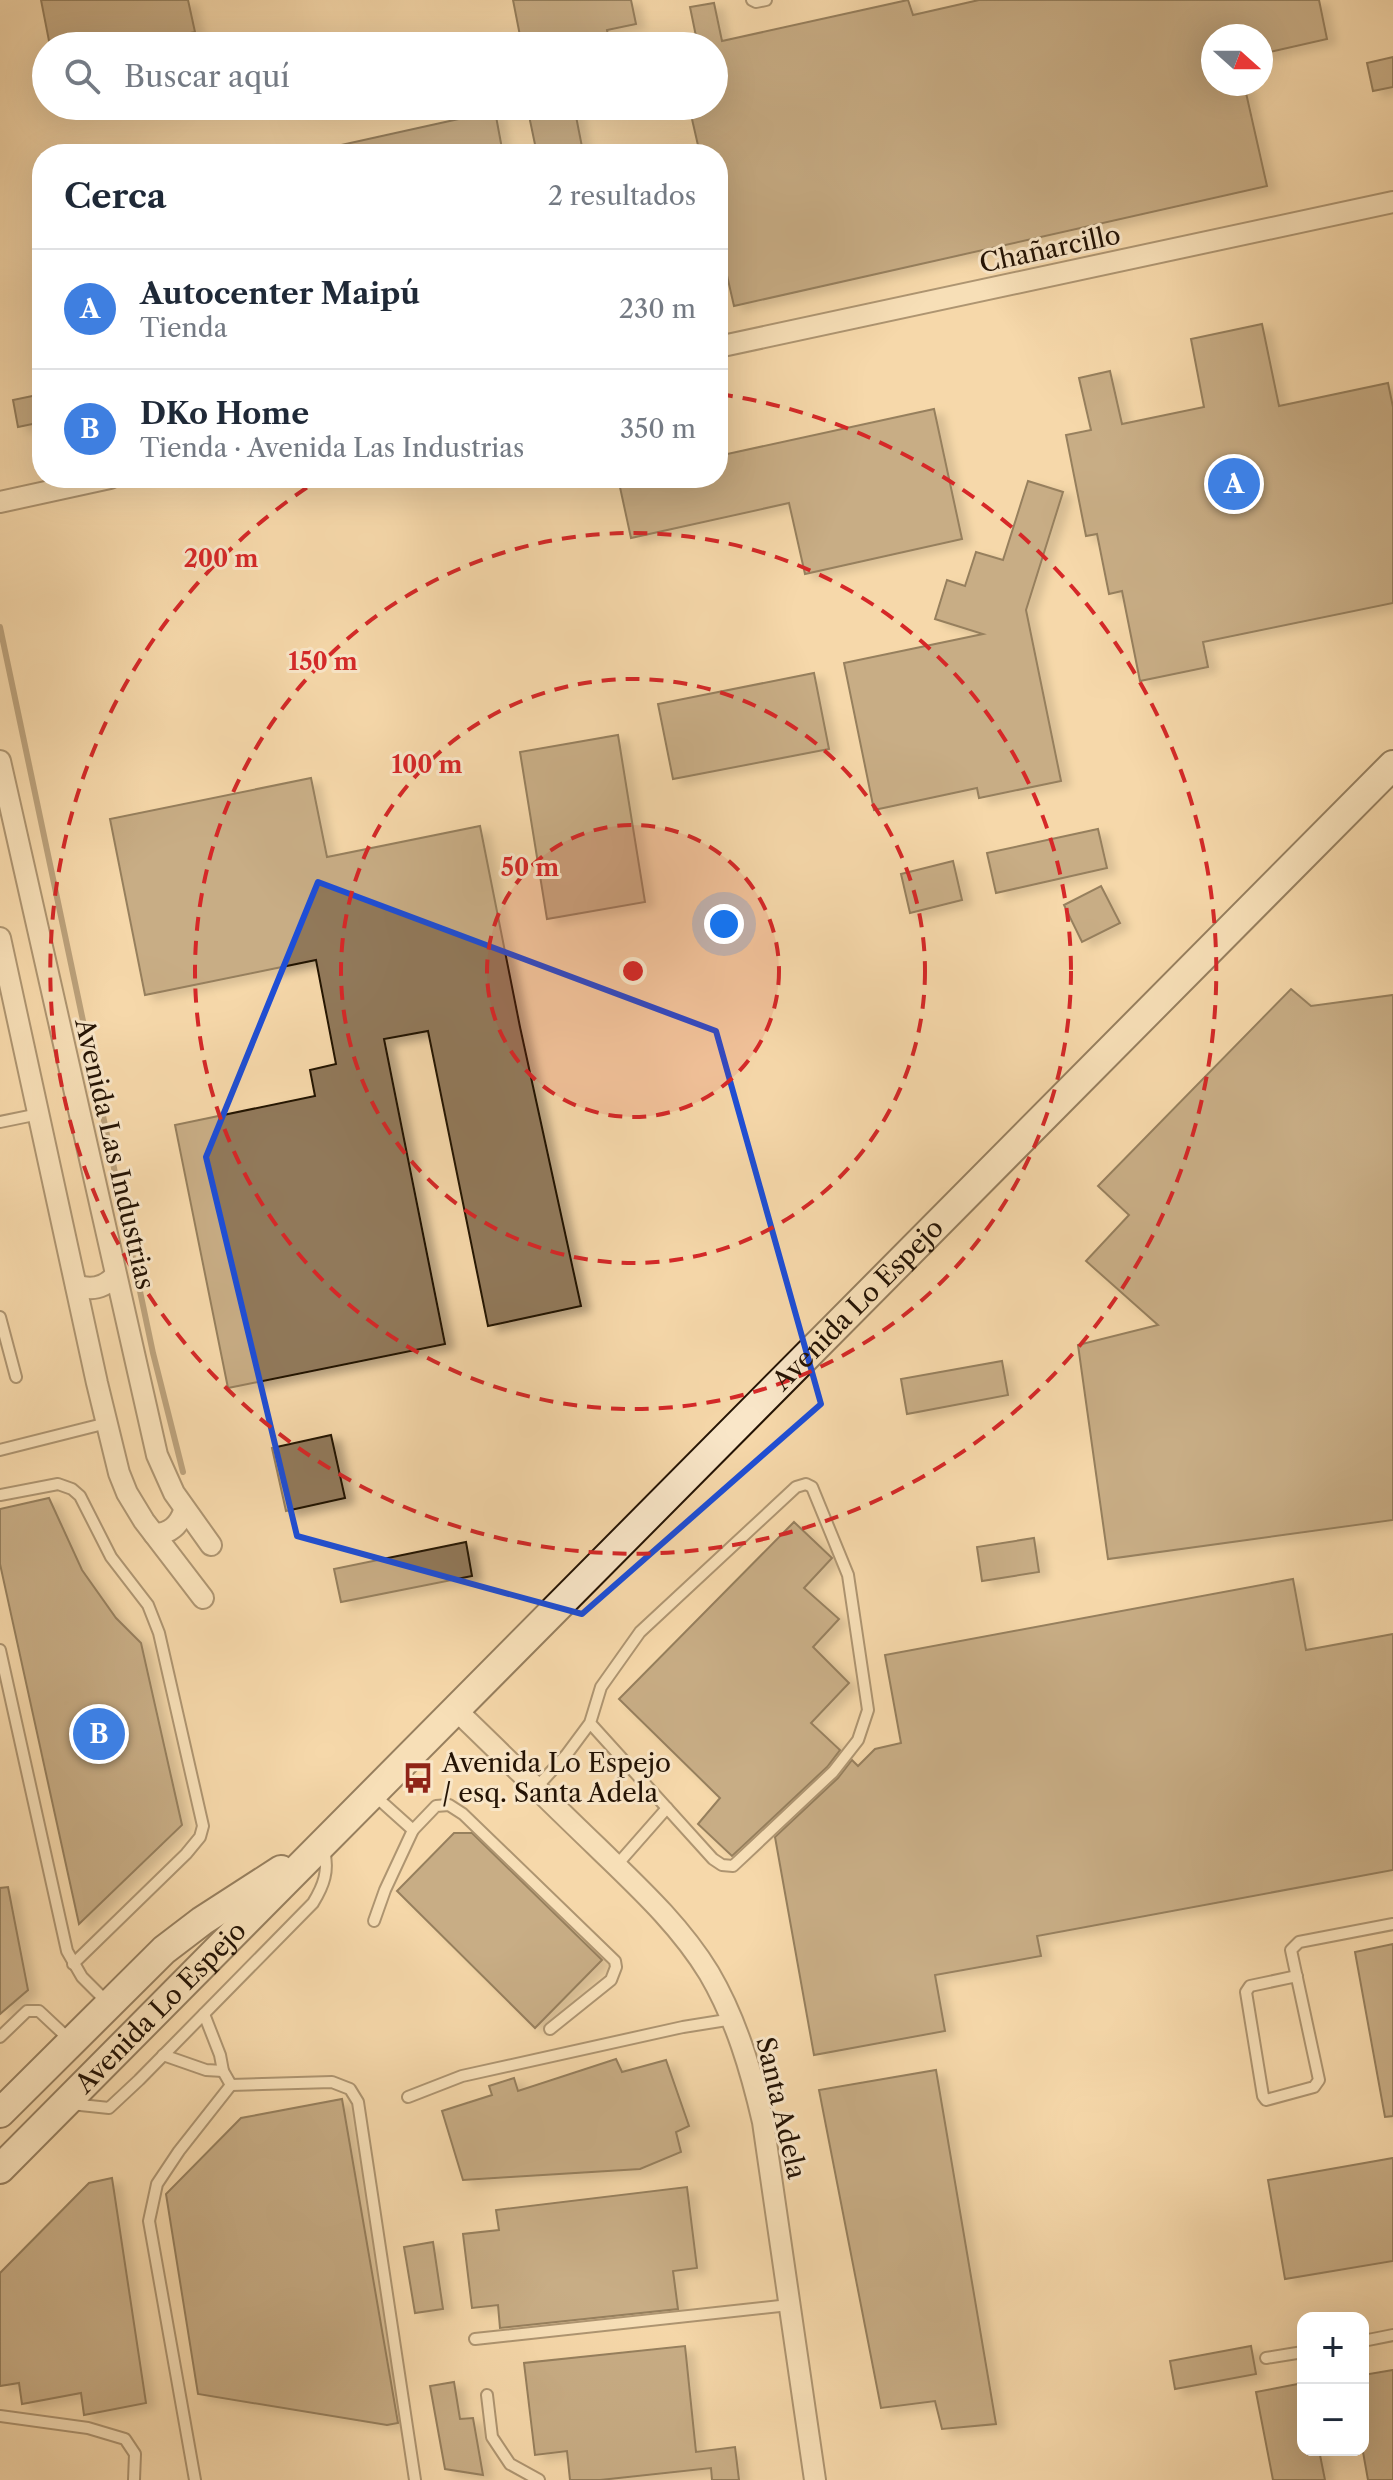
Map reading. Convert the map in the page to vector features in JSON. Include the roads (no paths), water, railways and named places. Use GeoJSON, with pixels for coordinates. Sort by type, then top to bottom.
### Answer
{"type":"FeatureCollection","features":[{"type":"Feature","properties":{"kind":"main road","name":"Avenida Lo Espejo"},"geometry":{"type":"LineString","coordinates":[[0,2169],[1393,765]]}},
{"type":"Feature","properties":{"kind":"main road","name":"Avenida Lo Espejo"},"geometry":{"type":"LineString","coordinates":[[0,2113],[164,1950],[202,1921],[322,1844]]}},
{"type":"Feature","properties":{"kind":"main road"},"geometry":{"type":"LineString","coordinates":[[116,1998],[130,1991],[143,1999],[149,2019]]}},
{"type":"Feature","properties":{"kind":"street","name":"Chañarcillo"},"geometry":{"type":"LineString","coordinates":[[728,345],[1393,202]]}},
{"type":"Feature","properties":{"kind":"street"},"geometry":{"type":"LineString","coordinates":[[0,502],[64,488]]}},
{"type":"Feature","properties":{"kind":"street","name":"Avenida Las Industrias"},"geometry":{"type":"LineString","coordinates":[[0,761],[157,1455],[184,1511],[211,1545]]}},
{"type":"Feature","properties":{"kind":"street"},"geometry":{"type":"LineString","coordinates":[[0,938],[119,1473],[127,1493],[154,1534],[203,1598]]}},
{"type":"Feature","properties":{"kind":"street"},"geometry":{"type":"LineString","coordinates":[[76,1285],[97,1288],[115,1276]]}},
{"type":"Feature","properties":{"kind":"street"},"geometry":{"type":"LineString","coordinates":[[154,1534],[173,1529],[184,1511]]}},
{"type":"Feature","properties":{"kind":"street","name":"Santa Adela"},"geometry":{"type":"LineString","coordinates":[[456,1710],[657,1905],[693,1949],[733,2019],[754,2082],[763,2122],[815,2480]]}},
{"type":"Feature","properties":{"kind":"lane"},"geometry":{"type":"LineString","coordinates":[[752,0],[766,0]]}},
{"type":"Feature","properties":{"kind":"lane"},"geometry":{"type":"LineString","coordinates":[[0,1122],[39,1114]]}},
{"type":"Feature","properties":{"kind":"lane"},"geometry":{"type":"LineString","coordinates":[[0,1317],[16,1377]]}},
{"type":"Feature","properties":{"kind":"lane"},"geometry":{"type":"LineString","coordinates":[[0,1450],[107,1423]]}},
{"type":"Feature","properties":{"kind":"lane"},"geometry":{"type":"LineString","coordinates":[[0,1495],[58,1484],[72,1489],[80,1496],[111,1557],[148,1605],[159,1633],[203,1826],[200,1837],[186,1854],[73,1964]]}},
{"type":"Feature","properties":{"kind":"lane"},"geometry":{"type":"LineString","coordinates":[[536,1788],[590,1723],[601,1687],[640,1632],[796,1487],[806,1484],[812,1487],[848,1575],[868,1710],[858,1740],[833,1772],[733,1866],[722,1865],[713,1859],[590,1723]]}},
{"type":"Feature","properties":{"kind":"lane"},"geometry":{"type":"LineString","coordinates":[[0,1650],[67,1951],[82,1977],[116,1998]]}},
{"type":"Feature","properties":{"kind":"lane"},"geometry":{"type":"LineString","coordinates":[[373,1793],[413,1830]]}},
{"type":"Feature","properties":{"kind":"lane"},"geometry":{"type":"LineString","coordinates":[[374,1921],[413,1830],[436,1806],[449,1805],[615,1961],[611,1980],[550,2029]]}},
{"type":"Feature","properties":{"kind":"lane"},"geometry":{"type":"LineString","coordinates":[[616,1866],[667,1808]]}},
{"type":"Feature","properties":{"kind":"lane"},"geometry":{"type":"LineString","coordinates":[[65,2104],[109,2108],[204,2014],[313,1903],[324,1886],[327,1863],[322,1844]]}},
{"type":"Feature","properties":{"kind":"lane"},"geometry":{"type":"LineString","coordinates":[[1297,1976],[1250,1986],[1246,1992],[1266,2100],[1314,2087],[1319,2080],[1297,1976],[1291,1950],[1299,1942],[1393,1924]]}},
{"type":"Feature","properties":{"kind":"lane"},"geometry":{"type":"LineString","coordinates":[[0,2037],[27,2011],[39,2011],[72,2041]]}},
{"type":"Feature","properties":{"kind":"lane"},"geometry":{"type":"LineString","coordinates":[[204,2014],[223,2071],[231,2085]]}},
{"type":"Feature","properties":{"kind":"lane"},"geometry":{"type":"LineString","coordinates":[[408,2097],[462,2076],[683,2027],[733,2019]]}},
{"type":"Feature","properties":{"kind":"lane"},"geometry":{"type":"LineString","coordinates":[[163,2055],[206,2070],[223,2071]]}},
{"type":"Feature","properties":{"kind":"lane"},"geometry":{"type":"LineString","coordinates":[[231,2085],[332,2082],[350,2089],[358,2102],[415,2480]]}},
{"type":"Feature","properties":{"kind":"lane"},"geometry":{"type":"LineString","coordinates":[[195,2480],[149,2221],[157,2184],[231,2085]]}},
{"type":"Feature","properties":{"kind":"lane"},"geometry":{"type":"LineString","coordinates":[[475,2339],[789,2305]]}},
{"type":"Feature","properties":{"kind":"lane"},"geometry":{"type":"LineString","coordinates":[[1369,2340],[1393,2335]]}},
{"type":"Feature","properties":{"kind":"lane"},"geometry":{"type":"LineString","coordinates":[[1266,2358],[1297,2353]]}},
{"type":"Feature","properties":{"kind":"lane"},"geometry":{"type":"LineString","coordinates":[[487,2395],[492,2437],[510,2464],[539,2480]]}},
{"type":"Feature","properties":{"kind":"lane"},"geometry":{"type":"LineString","coordinates":[[0,2416],[88,2428],[125,2439],[135,2454],[134,2480]]}},
{"type":"Feature","properties":{"kind":"waterway"},"geometry":{"type":"LineString","coordinates":[[0,627],[153,1353],[183,1472]]}},
{"type":"Feature","properties":{"kind":"place","name":"Autocenter Maipú"},"geometry":{"type":"Point","coordinates":[1234,484]}},
{"type":"Feature","properties":{"kind":"place","name":"DKo Home"},"geometry":{"type":"Point","coordinates":[99,1734]}},
{"type":"Feature","properties":{"kind":"place","name":"Avenida Lo Espejo / esq. Santa Adela"},"geometry":{"type":"Point","coordinates":[418,1778]}}]}
